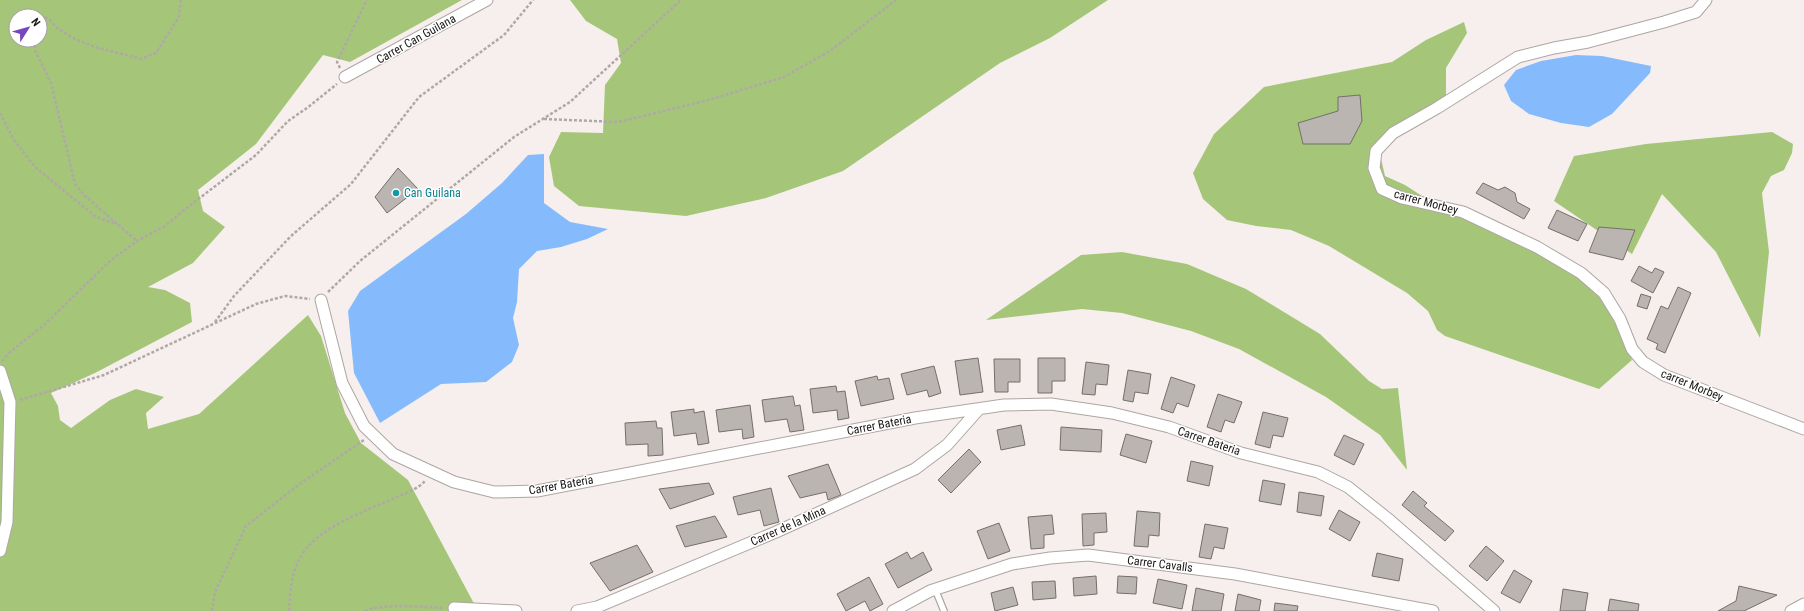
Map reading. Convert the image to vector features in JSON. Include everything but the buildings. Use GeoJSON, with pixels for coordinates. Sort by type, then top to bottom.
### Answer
{"type":"FeatureCollection","features":[{"type":"Feature","properties":{"kind":"street","name":"Carrer Can Guilana"},"geometry":{"type":"LineString","coordinates":[[346,77],[487,0]]}},
{"type":"Feature","properties":{"kind":"street","name":"carrer Morbey"},"geometry":{"type":"LineString","coordinates":[[1706,0],[1696,12],[1664,22],[1588,42],[1554,48],[1518,57],[1437,108],[1393,133],[1376,151],[1374,168],[1382,189],[1402,198],[1463,212],[1537,247],[1582,273],[1604,293],[1620,319],[1632,349],[1643,362],[1664,375],[1804,429]]}},
{"type":"Feature","properties":{"kind":"street","name":"Carrer Bateria"},"geometry":{"type":"LineString","coordinates":[[321,300],[342,383],[364,426],[393,454],[454,482],[494,492],[538,491],[907,419],[1004,405],[1051,404],[1112,413],[1169,427],[1241,453],[1318,472],[1348,487],[1370,504],[1494,611]]}},
{"type":"Feature","properties":{"kind":"street"},"geometry":{"type":"LineString","coordinates":[[0,371],[10,402],[7,522],[0,551]]}},
{"type":"Feature","properties":{"kind":"street","name":"Carrer de la Mina"},"geometry":{"type":"LineString","coordinates":[[577,611],[597,607],[769,535],[915,469],[947,445],[979,409]]}},
{"type":"Feature","properties":{"kind":"street","name":"Carrer Cavalls"},"geometry":{"type":"LineString","coordinates":[[893,611],[935,589],[1012,564],[1050,558],[1088,555],[1235,574],[1433,611]]}},
{"type":"Feature","properties":{"kind":"street"},"geometry":{"type":"LineString","coordinates":[[1791,611],[1804,604]]}},
{"type":"Feature","properties":{"kind":"street"},"geometry":{"type":"LineString","coordinates":[[454,608],[516,611]]}},
{"type":"Feature","properties":{"kind":"lane"},"geometry":{"type":"LineString","coordinates":[[935,589],[944,611]]}},
{"type":"Feature","properties":{"kind":"path"},"geometry":{"type":"LineString","coordinates":[[48,19],[57,28],[75,39],[95,47],[141,59],[156,53],[179,17],[181,0]]}},
{"type":"Feature","properties":{"kind":"path"},"geometry":{"type":"LineString","coordinates":[[0,364],[10,352],[45,324],[110,260],[137,241],[165,226],[256,155],[288,121],[346,77],[337,62],[367,0]]}},
{"type":"Feature","properties":{"kind":"path"},"geometry":{"type":"LineString","coordinates":[[215,323],[234,296],[291,236],[351,184],[419,97],[504,35],[533,0]]}},
{"type":"Feature","properties":{"kind":"path"},"geometry":{"type":"LineString","coordinates":[[10,402],[104,375],[256,304],[285,296],[321,300],[360,261],[514,137],[570,102],[681,0]]}},
{"type":"Feature","properties":{"kind":"path"},"geometry":{"type":"LineString","coordinates":[[544,119],[618,122],[709,100],[784,77],[830,51],[896,0]]}},
{"type":"Feature","properties":{"kind":"path"},"geometry":{"type":"LineString","coordinates":[[35,48],[51,83],[75,184],[85,196],[137,241]]}},
{"type":"Feature","properties":{"kind":"path"},"geometry":{"type":"LineString","coordinates":[[0,113],[14,140],[35,167],[96,217],[119,225]]}},
{"type":"Feature","properties":{"kind":"path"},"geometry":{"type":"LineString","coordinates":[[212,611],[215,592],[246,526],[301,483],[373,434]]}},
{"type":"Feature","properties":{"kind":"path"},"geometry":{"type":"LineString","coordinates":[[290,611],[290,588],[299,560],[317,537],[350,518],[424,483],[433,472]]}},
{"type":"Feature","properties":{"kind":"path"},"geometry":{"type":"LineString","coordinates":[[365,611],[371,608],[399,607],[454,608]]}},
{"type":"Feature","properties":{"kind":"green space"},"geometry":{"type":"Polygon","coordinates":[[[0,0],[462,0],[350,62],[323,55],[256,144],[198,190],[203,211],[225,227],[193,263],[148,287],[165,290],[190,303],[192,322],[95,373],[51,393],[58,406],[60,420],[71,428],[110,400],[136,389],[164,397],[146,413],[148,429],[199,414],[308,315],[321,336],[345,413],[361,443],[408,480],[478,611],[0,611],[0,0]]]}},
{"type":"Feature","properties":{"kind":"green space"},"geometry":{"type":"Polygon","coordinates":[[[570,0],[1108,0],[1050,38],[1000,63],[843,171],[766,198],[686,216],[579,206],[554,186],[549,157],[561,132],[603,133],[605,85],[621,63],[617,39],[586,21],[570,0]]]}},
{"type":"Feature","properties":{"kind":"green space"},"geometry":{"type":"Polygon","coordinates":[[[1464,22],[1467,33],[1446,68],[1446,101],[1394,133],[1380,154],[1385,176],[1405,185],[1439,207],[1530,248],[1600,291],[1632,360],[1599,389],[1445,336],[1437,330],[1428,311],[1407,293],[1329,246],[1291,230],[1256,226],[1227,220],[1203,199],[1193,173],[1214,134],[1264,87],[1392,62],[1426,40],[1464,22]]]}},
{"type":"Feature","properties":{"kind":"green space"},"geometry":{"type":"Polygon","coordinates":[[[1772,132],[1793,144],[1792,153],[1784,170],[1771,176],[1762,193],[1769,252],[1760,338],[1716,252],[1662,194],[1632,254],[1554,201],[1574,156],[1646,144],[1772,132]]]}},
{"type":"Feature","properties":{"kind":"green space"},"geometry":{"type":"Polygon","coordinates":[[[1122,252],[1187,264],[1246,289],[1320,334],[1369,381],[1382,389],[1398,388],[1407,470],[1380,435],[1326,397],[1239,349],[1191,331],[1122,313],[1082,309],[986,320],[1081,255],[1122,252]]]}},
{"type":"Feature","properties":{"kind":"water"},"geometry":{"type":"Polygon","coordinates":[[[1576,55],[1602,56],[1651,66],[1650,73],[1612,114],[1589,127],[1561,123],[1529,114],[1511,101],[1504,85],[1516,70],[1541,61],[1576,55]]]}},
{"type":"Feature","properties":{"kind":"water"},"geometry":{"type":"Polygon","coordinates":[[[544,154],[544,203],[570,222],[608,229],[587,239],[561,247],[537,251],[519,269],[517,302],[513,318],[519,345],[512,362],[486,382],[441,384],[380,423],[354,373],[348,311],[360,291],[466,214],[502,183],[528,155],[544,154]]]}},
{"type":"Feature","properties":{"kind":"place","name":"Can Guilana"},"geometry":{"type":"Point","coordinates":[396,193]}}]}
